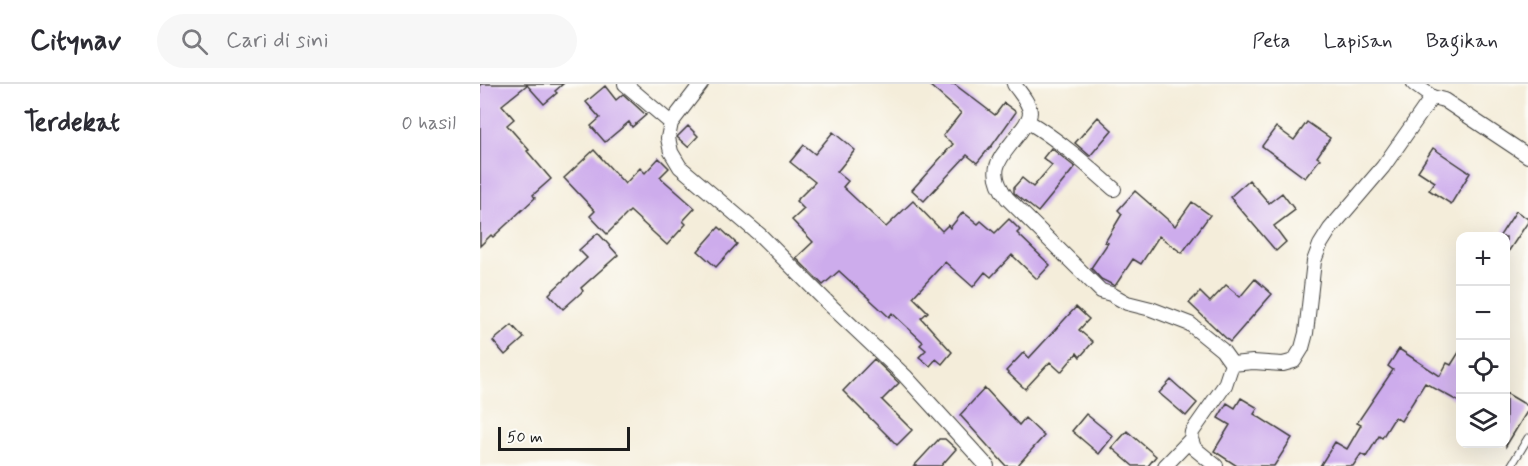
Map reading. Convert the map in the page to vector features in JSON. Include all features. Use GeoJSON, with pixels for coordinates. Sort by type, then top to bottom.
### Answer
{"type":"FeatureCollection","features":[{"type":"Feature","properties":{"kind":"street"},"geometry":{"type":"LineString","coordinates":[[625,84],[671,123]]}},
{"type":"Feature","properties":{"kind":"street"},"geometry":{"type":"LineString","coordinates":[[701,84],[671,123],[668,138],[671,152],[680,167],[760,235],[905,376],[987,466]]}},
{"type":"Feature","properties":{"kind":"street"},"geometry":{"type":"LineString","coordinates":[[1014,84],[1028,105],[1030,114],[999,161],[996,169],[999,187],[1101,291],[1127,303],[1151,309],[1190,324],[1222,351],[1232,364]]}},
{"type":"Feature","properties":{"kind":"street"},"geometry":{"type":"LineString","coordinates":[[1414,84],[1432,97],[1444,100],[1528,156]]}},
{"type":"Feature","properties":{"kind":"street"},"geometry":{"type":"LineString","coordinates":[[1232,364],[1253,362],[1283,364],[1294,361],[1302,348],[1306,333],[1314,261],[1320,244],[1383,167],[1432,97]]}},
{"type":"Feature","properties":{"kind":"street"},"geometry":{"type":"LineString","coordinates":[[1027,121],[1045,131],[1113,189]]}},
{"type":"Feature","properties":{"kind":"street"},"geometry":{"type":"LineString","coordinates":[[1216,466],[1194,448],[1191,439],[1192,432],[1225,385],[1232,364]]}},
{"type":"Feature","properties":{"kind":"street"},"geometry":{"type":"LineString","coordinates":[[1165,466],[1191,439]]}},
{"type":"Feature","properties":{"kind":"lane"},"geometry":{"type":"LineString","coordinates":[[1511,466],[1528,438]]}},
{"type":"Feature","properties":{"kind":"building"},"geometry":{"type":"Polygon","coordinates":[[[480,84],[563,84],[555,91],[557,93],[544,104],[527,85],[502,105],[514,119],[507,125],[551,179],[533,195],[535,198],[480,246],[480,84]]]}},
{"type":"Feature","properties":{"kind":"building"},"geometry":{"type":"Polygon","coordinates":[[[928,84],[954,84],[995,115],[1004,103],[1016,112],[977,163],[967,155],[924,201],[912,190],[953,144],[943,136],[961,113],[928,84]]]}},
{"type":"Feature","properties":{"kind":"building"},"geometry":{"type":"Polygon","coordinates":[[[605,86],[616,100],[623,94],[646,115],[632,127],[629,122],[605,142],[591,126],[600,118],[586,102],[605,86]]]}},
{"type":"Feature","properties":{"kind":"building"},"geometry":{"type":"Polygon","coordinates":[[[1098,117],[1112,130],[1090,156],[1075,143],[1098,117]]]}},
{"type":"Feature","properties":{"kind":"building"},"geometry":{"type":"Polygon","coordinates":[[[1307,122],[1330,138],[1317,157],[1320,159],[1305,178],[1262,146],[1276,127],[1294,140],[1307,122]]]}},
{"type":"Feature","properties":{"kind":"building"},"geometry":{"type":"Polygon","coordinates":[[[688,126],[698,136],[688,147],[677,137],[688,126]]]}},
{"type":"Feature","properties":{"kind":"building"},"geometry":{"type":"Polygon","coordinates":[[[833,132],[855,150],[837,172],[848,181],[843,187],[886,227],[913,201],[942,231],[948,225],[950,228],[963,212],[978,224],[981,221],[995,233],[1009,219],[1020,230],[1017,233],[1050,265],[1037,279],[1012,255],[991,277],[985,272],[973,287],[945,262],[913,297],[928,312],[921,318],[952,352],[942,364],[936,359],[930,366],[919,357],[926,350],[920,345],[923,342],[892,313],[889,317],[839,271],[823,285],[796,258],[813,242],[792,220],[804,209],[796,201],[815,182],[790,162],[804,145],[815,154],[833,132]]]}},
{"type":"Feature","properties":{"kind":"building"},"geometry":{"type":"Polygon","coordinates":[[[1051,148],[1075,167],[1038,212],[1014,193],[1014,187],[1022,178],[1033,187],[1052,165],[1043,158],[1051,148]]]}},
{"type":"Feature","properties":{"kind":"building"},"geometry":{"type":"Polygon","coordinates":[[[1433,148],[1470,173],[1451,204],[1429,190],[1435,182],[1418,171],[1433,148]]]}},
{"type":"Feature","properties":{"kind":"building"},"geometry":{"type":"Polygon","coordinates":[[[594,150],[625,184],[640,168],[645,173],[659,158],[669,168],[660,177],[695,208],[683,221],[686,224],[667,245],[630,211],[607,234],[590,216],[595,211],[564,178],[594,150]]]}},
{"type":"Feature","properties":{"kind":"building"},"geometry":{"type":"Polygon","coordinates":[[[1249,180],[1269,203],[1282,193],[1295,210],[1274,226],[1286,242],[1276,251],[1230,197],[1249,180]]]}},
{"type":"Feature","properties":{"kind":"building"},"geometry":{"type":"Polygon","coordinates":[[[1135,191],[1175,226],[1192,202],[1210,215],[1182,253],[1159,236],[1141,264],[1133,259],[1115,286],[1101,279],[1091,268],[1108,243],[1105,242],[1122,214],[1118,210],[1135,191]]]}},
{"type":"Feature","properties":{"kind":"building"},"geometry":{"type":"Polygon","coordinates":[[[1516,211],[1528,219],[1510,249],[1510,232],[1502,232],[1516,211]]]}},
{"type":"Feature","properties":{"kind":"building"},"geometry":{"type":"Polygon","coordinates":[[[719,227],[737,244],[716,267],[698,251],[719,227]]]}},
{"type":"Feature","properties":{"kind":"building"},"geometry":{"type":"Polygon","coordinates":[[[598,233],[618,255],[581,288],[583,291],[563,309],[549,294],[587,258],[579,250],[598,233]]]}},
{"type":"Feature","properties":{"kind":"building"},"geometry":{"type":"Polygon","coordinates":[[[1255,279],[1272,294],[1230,342],[1189,303],[1200,292],[1210,302],[1226,285],[1240,297],[1255,279]]]}},
{"type":"Feature","properties":{"kind":"building"},"geometry":{"type":"Polygon","coordinates":[[[1076,307],[1089,319],[1079,330],[1093,342],[1080,357],[1077,353],[1061,372],[1050,362],[1025,389],[1006,371],[1024,352],[1029,358],[1076,307]]]}},
{"type":"Feature","properties":{"kind":"building"},"geometry":{"type":"Polygon","coordinates":[[[512,325],[524,338],[505,355],[493,341],[512,325]]]}},
{"type":"Feature","properties":{"kind":"building"},"geometry":{"type":"Polygon","coordinates":[[[1399,349],[1440,376],[1447,363],[1451,365],[1456,357],[1456,400],[1425,383],[1401,421],[1395,417],[1382,438],[1379,436],[1366,457],[1361,454],[1353,466],[1320,466],[1335,442],[1347,449],[1361,425],[1357,423],[1393,370],[1388,366],[1399,349]]]}},
{"type":"Feature","properties":{"kind":"building"},"geometry":{"type":"Polygon","coordinates":[[[874,359],[899,383],[882,400],[912,430],[897,445],[843,391],[874,359]]]}},
{"type":"Feature","properties":{"kind":"building"},"geometry":{"type":"Polygon","coordinates":[[[1171,380],[1197,403],[1186,416],[1159,393],[1171,380]]]}},
{"type":"Feature","properties":{"kind":"building"},"geometry":{"type":"Polygon","coordinates":[[[985,388],[1019,425],[1025,418],[1044,436],[1017,466],[1006,466],[960,415],[985,388]]]}},
{"type":"Feature","properties":{"kind":"building"},"geometry":{"type":"Polygon","coordinates":[[[1510,395],[1528,406],[1528,410],[1510,439],[1510,395]]]}},
{"type":"Feature","properties":{"kind":"building"},"geometry":{"type":"Polygon","coordinates":[[[1241,398],[1258,408],[1254,414],[1292,438],[1274,466],[1237,466],[1214,451],[1230,425],[1218,418],[1227,403],[1235,408],[1241,398]]]}},
{"type":"Feature","properties":{"kind":"building"},"geometry":{"type":"Polygon","coordinates":[[[1086,414],[1113,436],[1099,454],[1072,431],[1086,414]]]}},
{"type":"Feature","properties":{"kind":"building"},"geometry":{"type":"Polygon","coordinates":[[[1127,431],[1156,456],[1148,466],[1133,466],[1112,448],[1127,431]]]}},
{"type":"Feature","properties":{"kind":"building"},"geometry":{"type":"Polygon","coordinates":[[[939,439],[945,439],[956,449],[941,466],[914,466],[939,439]]]}}]}
